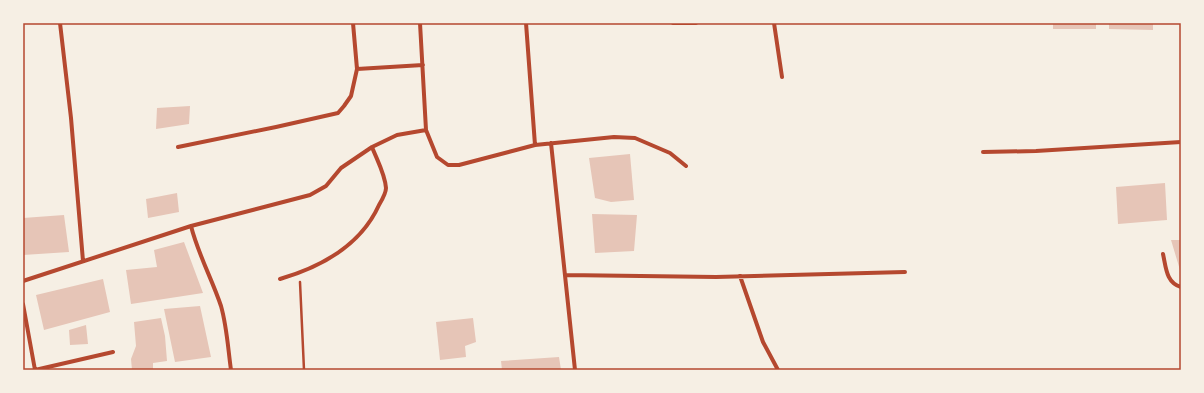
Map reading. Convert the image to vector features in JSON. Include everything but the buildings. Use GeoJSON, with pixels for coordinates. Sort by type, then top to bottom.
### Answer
{"type":"FeatureCollection","features":[{"type":"Feature","properties":{"kind":"street"},"geometry":{"type":"LineString","coordinates":[[60,23],[71,118],[83,261]]}},
{"type":"Feature","properties":{"kind":"street"},"geometry":{"type":"LineString","coordinates":[[178,147],[338,113],[351,96],[357,69],[353,23]]}},
{"type":"Feature","properties":{"kind":"street"},"geometry":{"type":"LineString","coordinates":[[420,23],[426,130],[437,157],[448,165],[459,165],[535,145],[614,137],[635,138],[670,153],[686,166]]}},
{"type":"Feature","properties":{"kind":"street"},"geometry":{"type":"LineString","coordinates":[[526,23],[535,145]]}},
{"type":"Feature","properties":{"kind":"street"},"geometry":{"type":"LineString","coordinates":[[673,23],[696,23]]}},
{"type":"Feature","properties":{"kind":"street"},"geometry":{"type":"LineString","coordinates":[[774,23],[782,77]]}},
{"type":"Feature","properties":{"kind":"street"},"geometry":{"type":"LineString","coordinates":[[357,69],[423,65]]}},
{"type":"Feature","properties":{"kind":"street"},"geometry":{"type":"LineString","coordinates":[[23,281],[190,226],[310,195],[326,186],[341,168],[372,147],[397,135],[426,130]]}},
{"type":"Feature","properties":{"kind":"street"},"geometry":{"type":"LineString","coordinates":[[983,152],[1036,151],[1181,142]]}},
{"type":"Feature","properties":{"kind":"street"},"geometry":{"type":"LineString","coordinates":[[552,143],[575,370]]}},
{"type":"Feature","properties":{"kind":"street"},"geometry":{"type":"LineString","coordinates":[[280,279],[299,274],[322,263],[356,238],[367,226],[386,189],[384,178],[372,147]]}},
{"type":"Feature","properties":{"kind":"street"},"geometry":{"type":"LineString","coordinates":[[190,226],[196,245],[221,305],[231,370]]}},
{"type":"Feature","properties":{"kind":"street"},"geometry":{"type":"LineString","coordinates":[[1163,254],[1169,278],[1172,283],[1181,287]]}},
{"type":"Feature","properties":{"kind":"street"},"geometry":{"type":"LineString","coordinates":[[565,275],[716,278],[740,276],[905,272]]}},
{"type":"Feature","properties":{"kind":"street"},"geometry":{"type":"LineString","coordinates":[[740,276],[763,342],[778,370]]}},
{"type":"Feature","properties":{"kind":"street"},"geometry":{"type":"LineString","coordinates":[[23,304],[35,370],[113,352]]}},
{"type":"Feature","properties":{"kind":"path"},"geometry":{"type":"LineString","coordinates":[[299,274],[304,370]]}}]}
